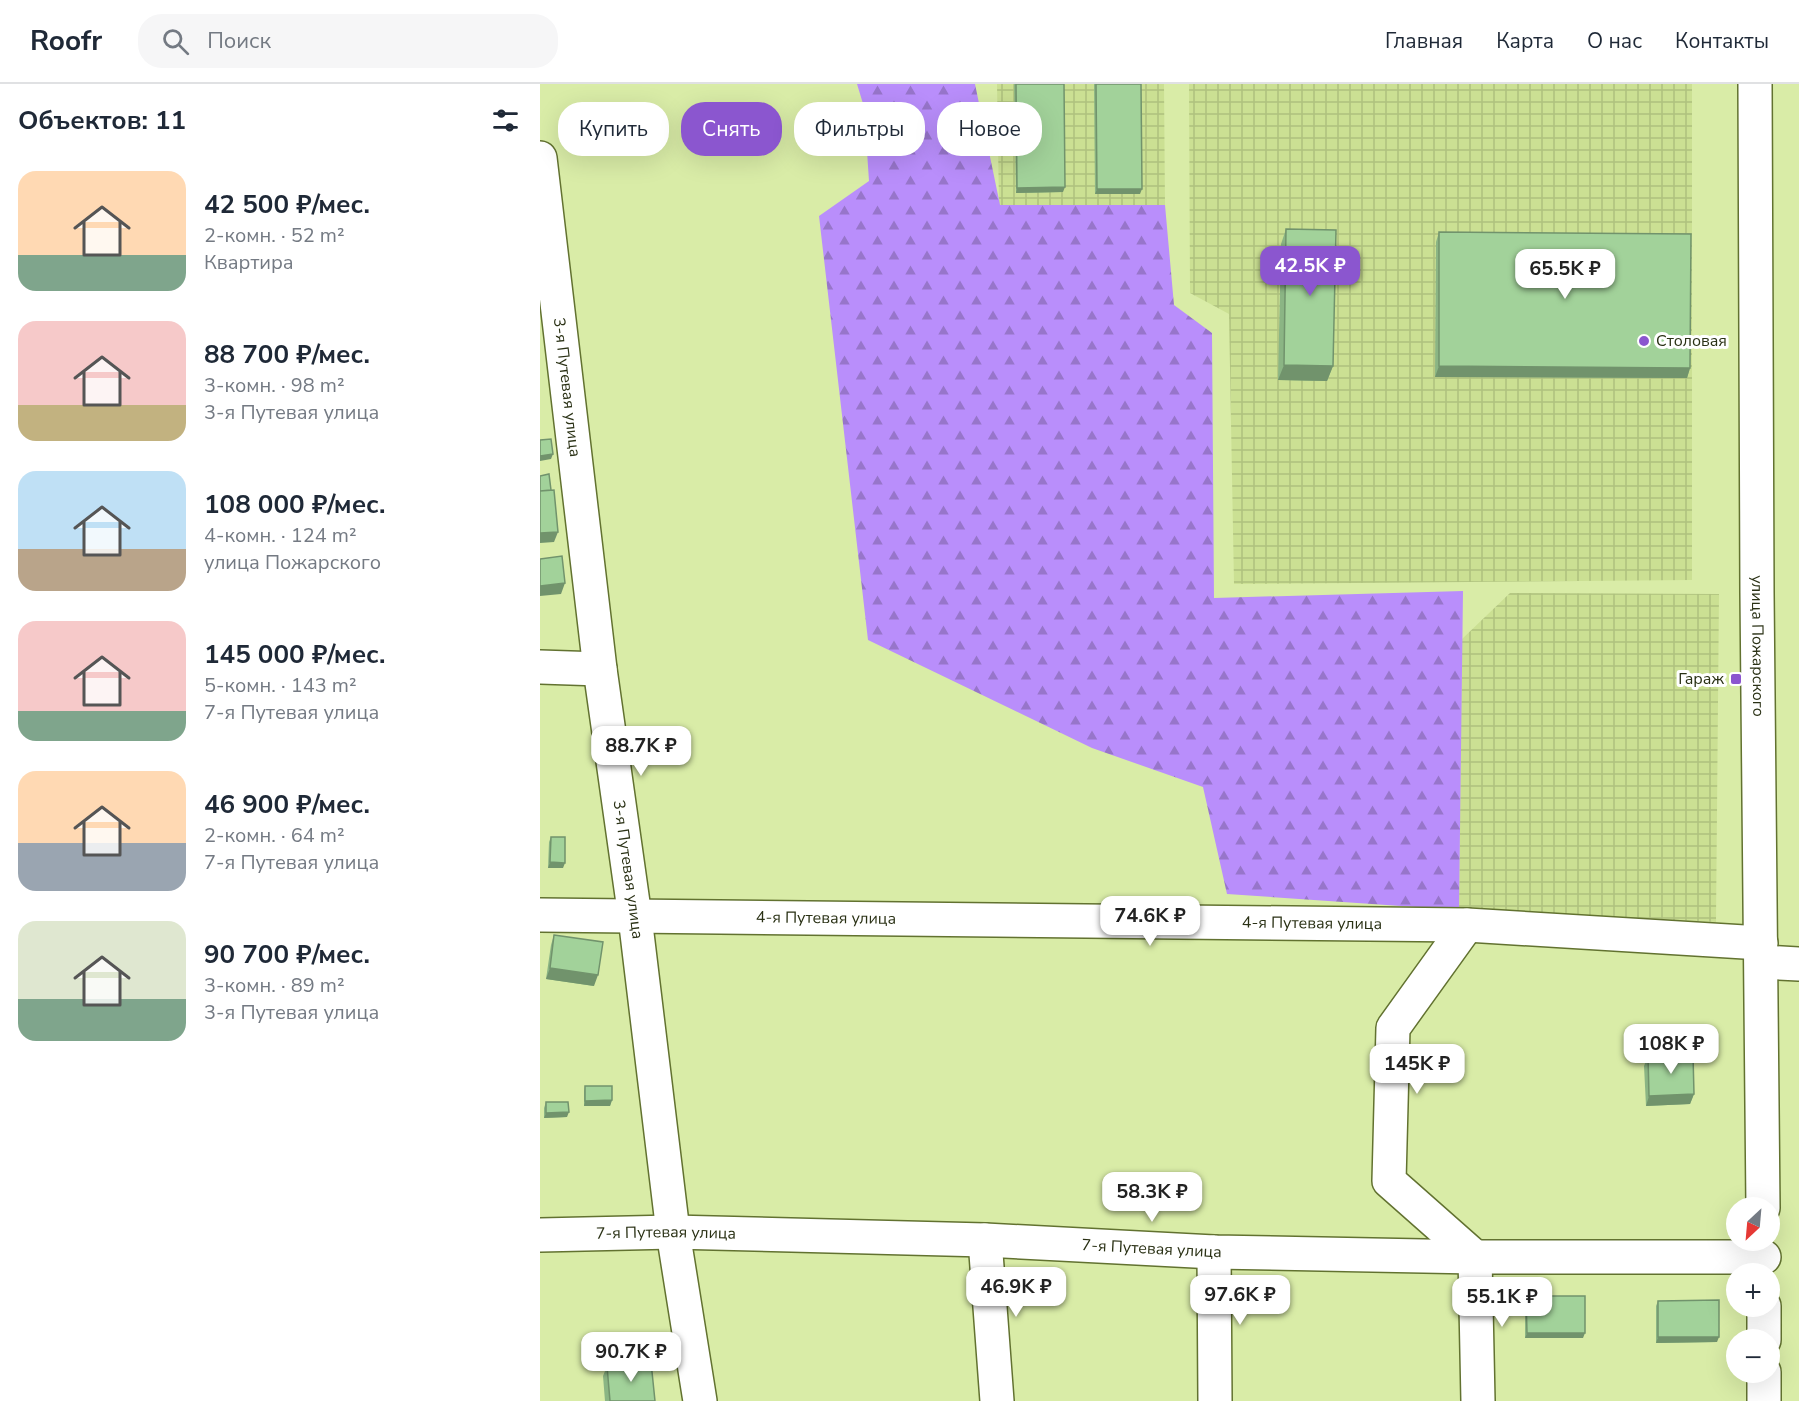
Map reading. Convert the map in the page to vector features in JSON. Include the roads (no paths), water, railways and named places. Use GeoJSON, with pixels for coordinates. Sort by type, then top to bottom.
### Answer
{"type":"FeatureCollection","features":[{"type":"Feature","properties":{"kind":"street","name":"улица Пожарского"},"geometry":{"type":"LineString","coordinates":[[1755,84],[1763,1197]]}},
{"type":"Feature","properties":{"kind":"street","name":"3-я Путевая улица"},"geometry":{"type":"LineString","coordinates":[[540,158],[600,669],[635,917],[674,1233],[699,1401]]}},
{"type":"Feature","properties":{"kind":"street"},"geometry":{"type":"LineString","coordinates":[[540,667],[600,669]]}},
{"type":"Feature","properties":{"kind":"street","name":"4-я Путевая улица"},"geometry":{"type":"LineString","coordinates":[[540,915],[1467,925],[1761,952],[1799,964]]}},
{"type":"Feature","properties":{"kind":"street"},"geometry":{"type":"LineString","coordinates":[[1467,925],[1393,1028],[1389,1181],[1475,1257],[1478,1401]]}},
{"type":"Feature","properties":{"kind":"street","name":"7-я Путевая улица"},"geometry":{"type":"LineString","coordinates":[[540,1235],[674,1233],[985,1240],[1214,1252],[1475,1257],[1764,1257]]}},
{"type":"Feature","properties":{"kind":"street"},"geometry":{"type":"LineString","coordinates":[[985,1240],[997,1401]]}},
{"type":"Feature","properties":{"kind":"street"},"geometry":{"type":"LineString","coordinates":[[1214,1252],[1215,1401]]}},
{"type":"Feature","properties":{"kind":"street"},"geometry":{"type":"LineString","coordinates":[[1764,1383],[1764,1401]]}},
{"type":"Feature","properties":{"kind":"place","name":"Столовая"},"geometry":{"type":"Point","coordinates":[1644,341]}},
{"type":"Feature","properties":{"kind":"place","name":"Гараж"},"geometry":{"type":"Point","coordinates":[1736,679]}}]}
